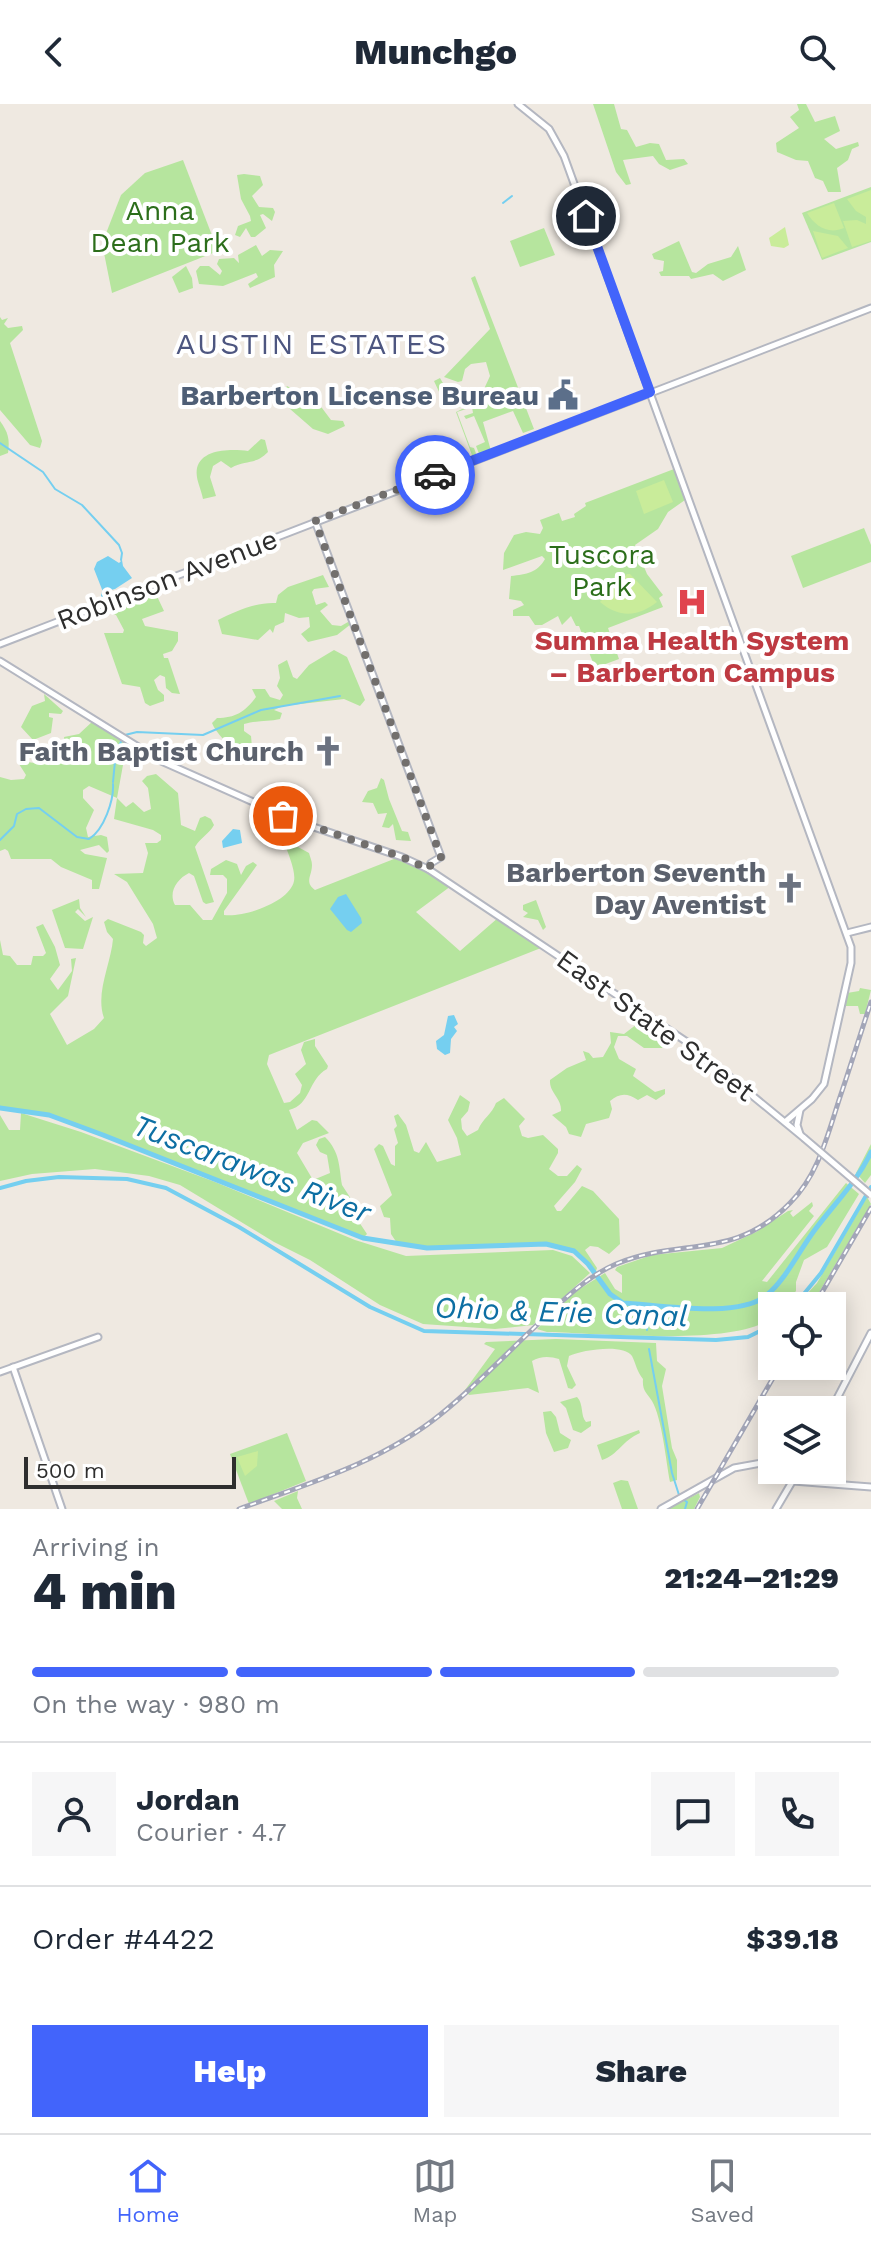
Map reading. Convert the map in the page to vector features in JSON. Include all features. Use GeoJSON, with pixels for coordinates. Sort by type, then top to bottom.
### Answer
{"type":"FeatureCollection","features":[{"type":"Feature","properties":{"kind":"main road"},"geometry":{"type":"LineString","coordinates":[[518,104],[549,129],[562,151],[847,933],[851,963],[827,1076],[820,1091],[785,1122]]}},
{"type":"Feature","properties":{"kind":"main road","name":"Robinson Avenue"},"geometry":{"type":"LineString","coordinates":[[0,644],[871,308]]}},
{"type":"Feature","properties":{"kind":"main road"},"geometry":{"type":"LineString","coordinates":[[315,521],[441,857],[434,860],[428,869]]}},
{"type":"Feature","properties":{"kind":"main road","name":"East State Street"},"geometry":{"type":"LineString","coordinates":[[0,661],[161,761],[283,816],[428,869],[687,1042],[871,1195]]}},
{"type":"Feature","properties":{"kind":"main road"},"geometry":{"type":"LineString","coordinates":[[847,933],[871,927]]}},
{"type":"Feature","properties":{"kind":"main road"},"geometry":{"type":"LineString","coordinates":[[800,1110],[797,1125],[802,1137]]}},
{"type":"Feature","properties":{"kind":"main road"},"geometry":{"type":"LineString","coordinates":[[838,1396],[871,1333]]}},
{"type":"Feature","properties":{"kind":"main road"},"geometry":{"type":"LineString","coordinates":[[0,1372],[98,1337]]}},
{"type":"Feature","properties":{"kind":"main road"},"geometry":{"type":"LineString","coordinates":[[13,1367],[62,1509]]}},
{"type":"Feature","properties":{"kind":"main road"},"geometry":{"type":"LineString","coordinates":[[661,1509],[734,1468],[758,1464]]}},
{"type":"Feature","properties":{"kind":"main road"},"geometry":{"type":"LineString","coordinates":[[776,1509],[791,1484]]}},
{"type":"Feature","properties":{"kind":"main road"},"geometry":{"type":"LineString","coordinates":[[832,1484],[871,1487]]}},
{"type":"Feature","properties":{"kind":"green space"},"geometry":{"type":"Polygon","coordinates":[[[593,104],[614,104],[621,129],[627,130],[636,147],[659,144],[666,160],[684,159],[688,164],[670,170],[653,156],[623,160],[631,184],[626,185],[616,172],[593,104]]]}},
{"type":"Feature","properties":{"kind":"green space"},"geometry":{"type":"Polygon","coordinates":[[[797,104],[806,104],[815,122],[835,116],[840,131],[824,139],[836,149],[858,142],[859,146],[852,149],[848,160],[837,168],[841,192],[828,192],[823,181],[815,178],[808,161],[777,152],[776,143],[799,128],[790,117],[799,110],[797,104]]]}},
{"type":"Feature","properties":{"kind":"green space","name":"Anna Dean Park"},"geometry":{"type":"Polygon","coordinates":[[[183,160],[218,251],[112,293],[103,248],[121,195],[145,173],[183,160]]]}},
{"type":"Feature","properties":{"kind":"green space"},"geometry":{"type":"Polygon","coordinates":[[[237,175],[260,176],[263,185],[252,196],[259,207],[273,208],[275,212],[272,221],[260,215],[266,228],[255,237],[251,237],[246,228],[240,237],[235,235],[238,226],[251,221],[241,199],[237,175]]]}},
{"type":"Feature","properties":{"kind":"green space"},"geometry":{"type":"Polygon","coordinates":[[[871,187],[871,242],[822,260],[802,213],[871,187]]]}},
{"type":"Feature","properties":{"kind":"green space"},"geometry":{"type":"Polygon","coordinates":[[[871,190],[871,241],[852,247],[843,221],[857,220],[866,224],[866,217],[856,211],[847,199],[871,190]]]}},
{"type":"Feature","properties":{"kind":"green space"},"geometry":{"type":"Polygon","coordinates":[[[834,203],[844,228],[822,228],[807,213],[834,203]]]}},
{"type":"Feature","properties":{"kind":"green space"},"geometry":{"type":"Polygon","coordinates":[[[785,227],[789,245],[784,248],[771,246],[769,238],[785,227]]]}},
{"type":"Feature","properties":{"kind":"green space"},"geometry":{"type":"Polygon","coordinates":[[[544,228],[555,255],[520,267],[510,241],[544,228]]]}},
{"type":"Feature","properties":{"kind":"green space"},"geometry":{"type":"Polygon","coordinates":[[[813,231],[838,236],[848,248],[822,258],[813,231]]]}},
{"type":"Feature","properties":{"kind":"green space"},"geometry":{"type":"Polygon","coordinates":[[[679,241],[692,272],[731,257],[738,246],[746,270],[723,281],[713,274],[691,279],[689,276],[661,276],[659,272],[663,271],[664,261],[654,259],[652,254],[679,241]]]}},
{"type":"Feature","properties":{"kind":"green space"},"geometry":{"type":"Polygon","coordinates":[[[256,245],[262,256],[270,250],[283,251],[274,265],[275,277],[250,288],[248,284],[258,277],[256,273],[223,286],[199,284],[196,271],[200,266],[209,266],[220,275],[219,259],[234,258],[239,263],[238,255],[256,245]]]}},
{"type":"Feature","properties":{"kind":"green space"},"geometry":{"type":"Polygon","coordinates":[[[186,266],[193,288],[179,293],[172,277],[186,266]]]}},
{"type":"Feature","properties":{"kind":"green space"},"geometry":{"type":"Polygon","coordinates":[[[475,276],[534,429],[523,433],[513,411],[483,422],[491,451],[480,456],[476,446],[485,442],[474,416],[466,419],[464,416],[473,413],[472,407],[457,412],[470,447],[474,448],[477,456],[473,458],[456,412],[468,406],[453,408],[441,396],[434,381],[440,378],[453,393],[464,395],[484,389],[490,376],[486,362],[471,364],[465,369],[462,381],[444,377],[490,329],[471,278],[475,276]]]}},
{"type":"Feature","properties":{"kind":"green space"},"geometry":{"type":"Polygon","coordinates":[[[0,317],[2,320],[8,318],[4,324],[8,328],[22,326],[23,330],[10,343],[42,441],[40,448],[30,445],[0,410],[0,317]]]}},
{"type":"Feature","properties":{"kind":"green space"},"geometry":{"type":"Polygon","coordinates":[[[287,386],[302,391],[331,420],[343,421],[345,426],[328,434],[313,429],[282,402],[280,396],[287,386]]]}},
{"type":"Feature","properties":{"kind":"green space"},"geometry":{"type":"Polygon","coordinates":[[[0,421],[7,432],[9,444],[8,453],[0,456],[0,421]]]}},
{"type":"Feature","properties":{"kind":"green space"},"geometry":{"type":"Polygon","coordinates":[[[261,439],[265,440],[268,452],[258,459],[231,468],[221,461],[213,466],[210,477],[216,496],[203,499],[197,476],[200,461],[219,451],[248,451],[261,439]]]}},
{"type":"Feature","properties":{"kind":"green space","name":"Tuscora Park"},"geometry":{"type":"Polygon","coordinates":[[[674,469],[685,500],[668,512],[658,529],[635,545],[647,574],[663,595],[659,598],[663,607],[608,628],[619,659],[595,668],[579,626],[571,616],[562,625],[558,616],[542,625],[535,625],[529,616],[513,616],[513,610],[524,605],[521,601],[509,599],[511,576],[531,572],[545,559],[542,556],[503,570],[504,553],[514,535],[526,532],[540,534],[543,528],[540,520],[559,513],[562,521],[575,517],[574,514],[586,506],[585,503],[674,469]]]}},
{"type":"Feature","properties":{"kind":"green space"},"geometry":{"type":"Polygon","coordinates":[[[664,480],[673,502],[644,514],[636,491],[664,480]]]}},
{"type":"Feature","properties":{"kind":"green space"},"geometry":{"type":"Polygon","coordinates":[[[864,528],[871,545],[871,562],[803,588],[791,556],[864,528]]]}},
{"type":"Feature","properties":{"kind":"green space"},"geometry":{"type":"Polygon","coordinates":[[[627,574],[657,602],[643,611],[628,614],[614,611],[600,602],[627,574]]]}},
{"type":"Feature","properties":{"kind":"green space"},"geometry":{"type":"Polygon","coordinates":[[[323,575],[329,587],[314,589],[316,605],[325,602],[328,605],[320,611],[332,625],[351,624],[337,635],[308,642],[301,634],[310,627],[309,617],[299,618],[285,613],[284,622],[275,626],[273,633],[270,629],[258,640],[222,634],[218,620],[239,610],[276,603],[278,595],[288,587],[323,575]]]}},
{"type":"Feature","properties":{"kind":"green space"},"geometry":{"type":"Polygon","coordinates":[[[154,590],[164,611],[142,619],[145,626],[178,632],[178,641],[172,651],[163,654],[164,658],[168,658],[180,694],[166,688],[165,677],[160,675],[154,680],[164,695],[164,701],[150,706],[145,703],[140,687],[122,684],[104,633],[123,633],[124,630],[116,615],[108,612],[154,590]]]}},
{"type":"Feature","properties":{"kind":"green space"},"geometry":{"type":"Polygon","coordinates":[[[334,650],[347,657],[365,700],[360,706],[344,699],[283,706],[274,710],[282,713],[280,719],[244,724],[244,731],[251,736],[252,747],[246,750],[228,746],[215,730],[212,723],[217,718],[229,717],[244,710],[256,697],[252,689],[265,689],[270,697],[280,700],[283,695],[277,686],[280,678],[278,665],[287,660],[293,677],[297,679],[309,665],[334,650]]]}},
{"type":"Feature","properties":{"kind":"green space"},"geometry":{"type":"Polygon","coordinates":[[[44,694],[63,711],[61,714],[49,713],[49,717],[53,718],[51,733],[33,740],[21,727],[32,706],[45,701],[44,694]]]}},
{"type":"Feature","properties":{"kind":"green space"},"geometry":{"type":"Polygon","coordinates":[[[93,721],[127,743],[117,798],[89,786],[83,790],[83,798],[94,810],[86,828],[88,837],[107,837],[107,853],[99,845],[80,850],[85,854],[107,858],[99,889],[92,889],[92,880],[61,867],[51,859],[11,859],[8,851],[0,851],[0,777],[24,779],[26,775],[19,764],[21,761],[41,764],[48,760],[38,751],[43,746],[53,743],[61,752],[66,747],[64,737],[79,734],[93,721]]]}},
{"type":"Feature","properties":{"kind":"green space"},"geometry":{"type":"Polygon","coordinates":[[[156,774],[178,793],[181,825],[195,831],[200,818],[205,816],[211,819],[214,825],[195,847],[214,902],[203,902],[194,876],[189,873],[177,882],[173,891],[175,905],[190,905],[203,920],[212,920],[227,893],[227,879],[223,875],[210,875],[211,869],[226,860],[237,864],[241,875],[246,866],[253,862],[257,865],[224,915],[253,911],[284,896],[294,881],[285,844],[287,841],[309,853],[312,865],[309,881],[315,890],[399,857],[422,867],[451,886],[416,912],[460,951],[499,917],[546,946],[269,1055],[267,1064],[284,1103],[290,1102],[300,1093],[302,1085],[295,1074],[306,1064],[301,1050],[304,1042],[315,1039],[315,1046],[327,1069],[316,1079],[302,1103],[289,1110],[297,1130],[312,1120],[329,1133],[303,1143],[297,1153],[313,1180],[330,1173],[327,1155],[320,1152],[316,1145],[319,1139],[325,1137],[334,1148],[342,1185],[357,1208],[355,1216],[367,1234],[363,1238],[49,1115],[0,1108],[0,940],[3,955],[10,956],[17,965],[31,965],[33,956],[46,953],[36,927],[43,924],[60,965],[50,979],[58,990],[72,971],[71,959],[76,958],[68,996],[50,1014],[67,1045],[94,1029],[104,1018],[102,989],[113,939],[104,922],[108,919],[141,932],[146,946],[157,938],[153,924],[127,882],[114,874],[143,873],[148,853],[145,843],[157,843],[161,835],[114,819],[117,798],[126,807],[133,802],[144,812],[151,809],[148,788],[142,781],[156,774]]]}},
{"type":"Feature","properties":{"kind":"green space"},"geometry":{"type":"Polygon","coordinates":[[[381,778],[402,831],[408,832],[411,841],[396,840],[393,824],[389,828],[382,827],[387,813],[378,814],[373,803],[362,802],[368,791],[377,788],[381,778]]]}},
{"type":"Feature","properties":{"kind":"green space"},"geometry":{"type":"Polygon","coordinates":[[[79,899],[86,917],[78,909],[75,912],[85,921],[93,917],[83,949],[65,948],[52,910],[79,899]]]}},
{"type":"Feature","properties":{"kind":"green space"},"geometry":{"type":"Polygon","coordinates":[[[536,900],[546,927],[543,930],[538,920],[523,917],[528,913],[523,910],[523,905],[536,900]]]}},
{"type":"Feature","properties":{"kind":"green space"},"geometry":{"type":"Polygon","coordinates":[[[860,988],[871,990],[865,1014],[860,1014],[858,1006],[845,1006],[847,993],[859,991],[860,988]]]}},
{"type":"Feature","properties":{"kind":"green space"},"geometry":{"type":"Polygon","coordinates":[[[637,1024],[641,1032],[660,1033],[669,1039],[662,1048],[644,1048],[627,1036],[618,1036],[614,1047],[619,1059],[636,1069],[633,1076],[655,1092],[665,1089],[665,1094],[656,1100],[647,1095],[638,1100],[627,1095],[617,1096],[610,1101],[612,1109],[609,1118],[586,1124],[581,1137],[569,1134],[566,1127],[552,1115],[561,1111],[561,1106],[550,1080],[586,1060],[583,1051],[593,1058],[603,1057],[611,1043],[610,1032],[624,1034],[637,1024]]]}},
{"type":"Feature","properties":{"kind":"green space"},"geometry":{"type":"Polygon","coordinates":[[[460,1095],[470,1102],[468,1111],[461,1119],[467,1136],[478,1130],[496,1103],[504,1098],[525,1119],[519,1126],[522,1136],[543,1135],[558,1149],[549,1169],[558,1176],[567,1176],[577,1165],[582,1169],[554,1206],[561,1211],[582,1186],[593,1191],[619,1219],[620,1244],[609,1254],[598,1247],[590,1246],[585,1250],[597,1268],[595,1274],[574,1251],[546,1244],[427,1248],[397,1243],[391,1234],[390,1218],[384,1217],[380,1206],[392,1195],[374,1149],[379,1144],[383,1146],[391,1164],[395,1166],[395,1146],[398,1143],[394,1116],[398,1114],[406,1125],[414,1151],[419,1153],[426,1142],[437,1162],[461,1155],[448,1120],[460,1095]]]}},
{"type":"Feature","properties":{"kind":"green space"},"geometry":{"type":"Polygon","coordinates":[[[21,1113],[81,1132],[215,1182],[355,1240],[406,1256],[553,1250],[572,1256],[590,1273],[533,1325],[495,1329],[423,1324],[380,1305],[310,1260],[180,1185],[149,1176],[95,1169],[32,1174],[0,1181],[0,1115],[9,1130],[20,1130],[21,1113]]]}},
{"type":"Feature","properties":{"kind":"green space"},"geometry":{"type":"Polygon","coordinates":[[[871,1144],[871,1175],[865,1183],[856,1173],[871,1144]]]}},
{"type":"Feature","properties":{"kind":"green space"},"geometry":{"type":"Polygon","coordinates":[[[846,1183],[859,1194],[827,1247],[804,1260],[795,1292],[758,1292],[758,1324],[755,1326],[730,1332],[665,1336],[547,1332],[537,1329],[570,1295],[605,1273],[615,1289],[622,1293],[622,1275],[615,1270],[617,1267],[652,1255],[722,1248],[756,1232],[788,1211],[793,1210],[790,1213],[793,1217],[812,1202],[809,1211],[814,1216],[762,1281],[767,1282],[846,1183]]]}},
{"type":"Feature","properties":{"kind":"green space"},"geometry":{"type":"Polygon","coordinates":[[[867,1197],[871,1204],[819,1292],[809,1292],[867,1197]]]}},
{"type":"Feature","properties":{"kind":"green space"},"geometry":{"type":"Polygon","coordinates":[[[556,1339],[656,1343],[657,1361],[666,1369],[662,1386],[672,1448],[677,1460],[677,1480],[670,1482],[655,1408],[632,1356],[627,1352],[602,1349],[569,1356],[567,1366],[576,1385],[572,1389],[568,1388],[559,1359],[545,1357],[532,1361],[539,1393],[528,1388],[469,1395],[465,1390],[495,1349],[484,1344],[486,1342],[556,1339]]]}},
{"type":"Feature","properties":{"kind":"green space"},"geometry":{"type":"Polygon","coordinates":[[[577,1397],[584,1419],[591,1421],[591,1426],[581,1433],[573,1430],[566,1408],[560,1402],[577,1397]]]}},
{"type":"Feature","properties":{"kind":"green space"},"geometry":{"type":"Polygon","coordinates":[[[551,1411],[560,1433],[571,1440],[568,1448],[554,1452],[546,1433],[543,1412],[551,1411]]]}},
{"type":"Feature","properties":{"kind":"green space"},"geometry":{"type":"Polygon","coordinates":[[[639,1430],[640,1433],[602,1460],[597,1445],[639,1430]]]}},
{"type":"Feature","properties":{"kind":"green space"},"geometry":{"type":"Polygon","coordinates":[[[287,1433],[306,1481],[249,1504],[230,1454],[287,1433]]]}},
{"type":"Feature","properties":{"kind":"green space"},"geometry":{"type":"Polygon","coordinates":[[[258,1451],[257,1466],[245,1476],[237,1457],[258,1451]]]}},
{"type":"Feature","properties":{"kind":"green space"},"geometry":{"type":"Polygon","coordinates":[[[628,1481],[638,1509],[622,1509],[613,1483],[628,1481]]]}},
{"type":"Feature","properties":{"kind":"green space"},"geometry":{"type":"Polygon","coordinates":[[[298,1491],[297,1498],[302,1509],[282,1509],[274,1501],[298,1491]]]}},
{"type":"Feature","properties":{"kind":"green space"},"geometry":{"type":"Polygon","coordinates":[[[699,1493],[694,1509],[668,1509],[699,1493]]]}},
{"type":"Feature","properties":{"kind":"water"},"geometry":{"type":"Polygon","coordinates":[[[108,556],[119,563],[122,560],[132,578],[115,589],[103,592],[94,569],[97,562],[108,556]]]}},
{"type":"Feature","properties":{"kind":"water"},"geometry":{"type":"Polygon","coordinates":[[[233,829],[240,830],[242,843],[223,848],[222,841],[233,829]]]}},
{"type":"Feature","properties":{"kind":"water"},"geometry":{"type":"Polygon","coordinates":[[[346,894],[362,923],[351,932],[330,909],[338,897],[346,894]]]}},
{"type":"Feature","properties":{"kind":"water"},"geometry":{"type":"Polygon","coordinates":[[[454,1015],[457,1031],[451,1039],[450,1053],[445,1055],[437,1049],[436,1041],[444,1035],[448,1016],[454,1015]]]}},
{"type":"Feature","properties":{"kind":"waterway"},"geometry":{"type":"LineString","coordinates":[[503,203],[512,196]]}},
{"type":"Feature","properties":{"kind":"waterway"},"geometry":{"type":"LineString","coordinates":[[0,443],[43,472],[55,489],[82,505],[119,545],[121,560]]}},
{"type":"Feature","properties":{"kind":"waterway"},"geometry":{"type":"LineString","coordinates":[[102,596],[103,592]]}},
{"type":"Feature","properties":{"kind":"waterway"},"geometry":{"type":"LineString","coordinates":[[125,735],[137,732],[203,735],[261,710],[340,696]]}},
{"type":"Feature","properties":{"kind":"waterway"},"geometry":{"type":"LineString","coordinates":[[113,782],[116,751],[122,740]]}},
{"type":"Feature","properties":{"kind":"waterway"},"geometry":{"type":"LineString","coordinates":[[0,840],[14,826],[17,814],[26,809],[39,808],[77,837],[89,839],[107,814],[113,784]]}},
{"type":"Feature","properties":{"kind":"waterway","name":"Tuscarawas River"},"geometry":{"type":"LineString","coordinates":[[0,1108],[49,1115],[363,1238],[427,1248],[546,1244],[574,1251],[610,1294],[623,1303],[698,1309],[738,1307],[767,1295],[852,1183],[871,1152]]}},
{"type":"Feature","properties":{"kind":"waterway","name":"Ohio & Erie Canal"},"geometry":{"type":"LineString","coordinates":[[0,1188],[59,1177],[127,1179],[166,1188],[239,1227],[370,1307],[424,1331],[716,1340],[748,1337],[758,1332]]}},
{"type":"Feature","properties":{"kind":"waterway","name":"Ohio & Erie Canal"},"geometry":{"type":"LineString","coordinates":[[805,1292],[821,1273],[871,1187]]}},
{"type":"Feature","properties":{"kind":"waterway"},"geometry":{"type":"LineString","coordinates":[[647,1330],[650,1305]]}},
{"type":"Feature","properties":{"kind":"waterway"},"geometry":{"type":"LineString","coordinates":[[649,1349],[672,1473],[679,1495]]}},
{"type":"Feature","properties":{"kind":"waterway"},"geometry":{"type":"LineString","coordinates":[[684,1500],[687,1502],[685,1509]]}},
{"type":"Feature","properties":{"kind":"railway"},"geometry":{"type":"LineString","coordinates":[[239,1509],[344,1470],[418,1431],[467,1392],[566,1298],[605,1269],[640,1256],[727,1241],[769,1221],[800,1192],[815,1168],[871,1002]]}},
{"type":"Feature","properties":{"kind":"railway"},"geometry":{"type":"LineString","coordinates":[[822,1292],[871,1208]]}},
{"type":"Feature","properties":{"kind":"railway"},"geometry":{"type":"LineString","coordinates":[[697,1509],[772,1380]]}},
{"type":"Feature","properties":{"kind":"way so far"},"geometry":{"type":"LineString","coordinates":[[283,816],[428,869],[434,860],[441,857],[315,521],[435,475]]}},
{"type":"Feature","properties":{"kind":"place","name":"Barberton License Bureau"},"geometry":{"type":"Point","coordinates":[563,395]}},
{"type":"Feature","properties":{"kind":"place","name":"Summa Health System – Barberton Campus"},"geometry":{"type":"Point","coordinates":[692,602]}},
{"type":"Feature","properties":{"kind":"place","name":"Faith Baptist Church"},"geometry":{"type":"Point","coordinates":[328,751]}},
{"type":"Feature","properties":{"kind":"place","name":"Barberton Seventh Day Aventist"},"geometry":{"type":"Point","coordinates":[790,888]}},
{"type":"Feature","properties":{"kind":"district","name":"AUSTIN ESTATES"},"geometry":{"type":"Point","coordinates":[312,344]}},
{"type":"Feature","properties":{"kind":"route"},"geometry":{"type":"LineString","coordinates":[[435,475],[650,392],[586,216]]}}]}
